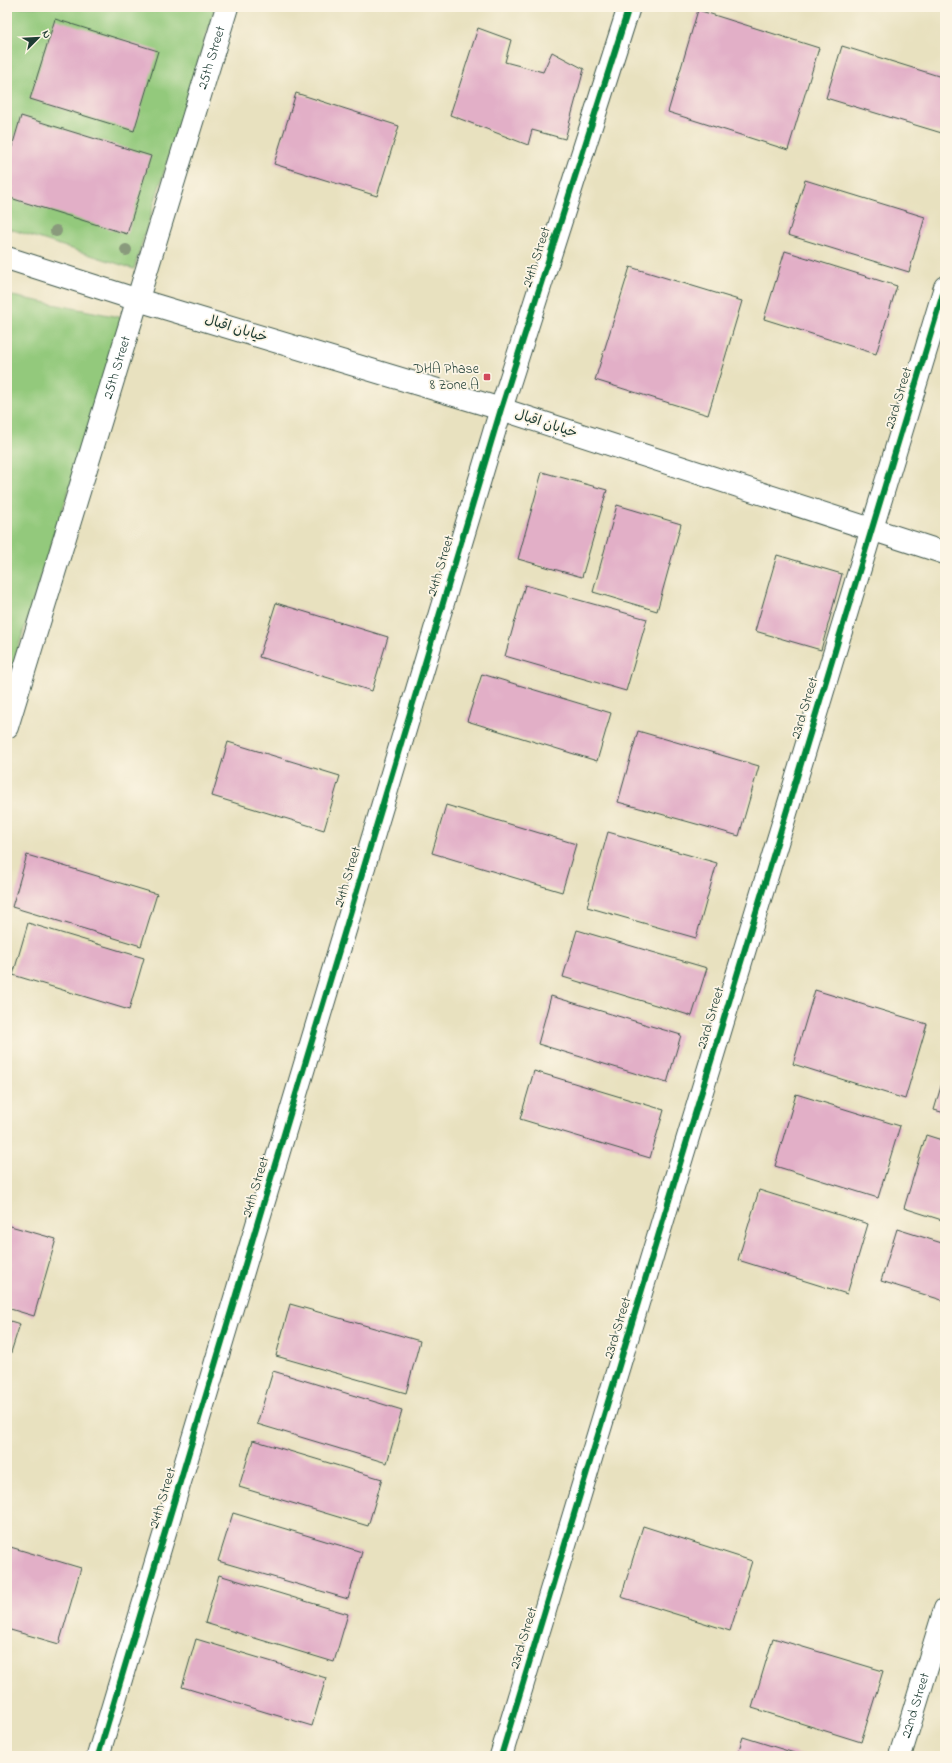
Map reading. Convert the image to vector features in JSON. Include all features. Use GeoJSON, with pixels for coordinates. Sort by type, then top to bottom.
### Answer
{"type":"FeatureCollection","features":[{"type":"Feature","properties":{"kind":"street","name":"25th Street"},"geometry":{"type":"LineString","coordinates":[[7,727],[227,7]]}},
{"type":"Feature","properties":{"kind":"street","name":"24th Street"},"geometry":{"type":"LineString","coordinates":[[98,1756],[501,409],[629,7]]}},
{"type":"Feature","properties":{"kind":"street","name":"خیابان اقبال"},"geometry":{"type":"LineString","coordinates":[[7,258],[138,300],[501,409],[871,531],[945,553]]}},
{"type":"Feature","properties":{"kind":"street","name":"23rd Street"},"geometry":{"type":"LineString","coordinates":[[501,1756],[945,287]]}},
{"type":"Feature","properties":{"kind":"street","name":"22nd Street"},"geometry":{"type":"LineString","coordinates":[[900,1756],[945,1609]]}},
{"type":"Feature","properties":{"kind":"green space"},"geometry":{"type":"Polygon","coordinates":[[[7,7],[215,7],[134,269],[7,228],[7,7]]]}},
{"type":"Feature","properties":{"kind":"green space"},"geometry":{"type":"Polygon","coordinates":[[[7,295],[124,318],[7,683],[7,295]]]}},
{"type":"Feature","properties":{"kind":"building"},"geometry":{"type":"Polygon","coordinates":[[[698,10],[819,48],[788,150],[668,112],[698,10]]]}},
{"type":"Feature","properties":{"kind":"building"},"geometry":{"type":"Polygon","coordinates":[[[55,19],[158,51],[134,131],[30,99],[55,19]]]}},
{"type":"Feature","properties":{"kind":"building"},"geometry":{"type":"Polygon","coordinates":[[[478,28],[511,40],[505,62],[543,72],[552,52],[584,69],[565,139],[532,130],[528,145],[450,115],[478,28]]]}},
{"type":"Feature","properties":{"kind":"building"},"geometry":{"type":"Polygon","coordinates":[[[842,46],[945,78],[945,134],[826,98],[842,46]]]}},
{"type":"Feature","properties":{"kind":"building"},"geometry":{"type":"Polygon","coordinates":[[[296,93],[399,126],[377,196],[274,164],[296,93]]]}},
{"type":"Feature","properties":{"kind":"building"},"geometry":{"type":"Polygon","coordinates":[[[21,116],[151,156],[127,234],[7,197],[7,164],[21,116]]]}},
{"type":"Feature","properties":{"kind":"building"},"geometry":{"type":"Polygon","coordinates":[[[805,180],[925,217],[909,272],[788,235],[805,180]]]}},
{"type":"Feature","properties":{"kind":"building"},"geometry":{"type":"Polygon","coordinates":[[[785,251],[897,286],[876,354],[764,319],[785,251]]]}},
{"type":"Feature","properties":{"kind":"building"},"geometry":{"type":"Polygon","coordinates":[[[630,267],[742,301],[708,415],[595,380],[630,267]]]}},
{"type":"Feature","properties":{"kind":"building"},"geometry":{"type":"Polygon","coordinates":[[[542,472],[607,490],[582,577],[518,559],[542,472]]]}},
{"type":"Feature","properties":{"kind":"building"},"geometry":{"type":"Polygon","coordinates":[[[617,505],[681,524],[657,611],[593,592],[617,505]]]}},
{"type":"Feature","properties":{"kind":"building"},"geometry":{"type":"Polygon","coordinates":[[[777,555],[842,574],[821,650],[755,631],[777,555]]]}},
{"type":"Feature","properties":{"kind":"building"},"geometry":{"type":"Polygon","coordinates":[[[525,585],[647,619],[626,691],[505,656],[525,585]]]}},
{"type":"Feature","properties":{"kind":"building"},"geometry":{"type":"Polygon","coordinates":[[[276,603],[388,637],[372,691],[259,657],[276,603]]]}},
{"type":"Feature","properties":{"kind":"building"},"geometry":{"type":"Polygon","coordinates":[[[482,674],[611,713],[597,761],[467,721],[482,674]]]}},
{"type":"Feature","properties":{"kind":"building"},"geometry":{"type":"Polygon","coordinates":[[[638,731],[759,766],[739,836],[618,802],[638,731]]]}},
{"type":"Feature","properties":{"kind":"building"},"geometry":{"type":"Polygon","coordinates":[[[228,742],[340,776],[324,830],[212,796],[228,742]]]}},
{"type":"Feature","properties":{"kind":"building"},"geometry":{"type":"Polygon","coordinates":[[[446,805],[576,844],[562,892],[432,853],[446,805]]]}},
{"type":"Feature","properties":{"kind":"building"},"geometry":{"type":"Polygon","coordinates":[[[608,832],[717,863],[696,938],[587,907],[608,832]]]}},
{"type":"Feature","properties":{"kind":"building"},"geometry":{"type":"Polygon","coordinates":[[[27,855],[157,894],[141,946],[12,907],[27,855]]]}},
{"type":"Feature","properties":{"kind":"building"},"geometry":{"type":"Polygon","coordinates":[[[28,923],[144,958],[129,1010],[13,975],[28,923]]]}},
{"type":"Feature","properties":{"kind":"building"},"geometry":{"type":"Polygon","coordinates":[[[577,930],[707,968],[692,1016],[563,977],[577,930]]]}},
{"type":"Feature","properties":{"kind":"building"},"geometry":{"type":"Polygon","coordinates":[[[815,990],[927,1024],[905,1099],[793,1064],[815,990]]]}},
{"type":"Feature","properties":{"kind":"building"},"geometry":{"type":"Polygon","coordinates":[[[551,996],[681,1035],[667,1083],[538,1044],[551,996]]]}},
{"type":"Feature","properties":{"kind":"building"},"geometry":{"type":"Polygon","coordinates":[[[534,1071],[664,1110],[650,1158],[520,1119],[534,1071]]]}},
{"type":"Feature","properties":{"kind":"building"},"geometry":{"type":"Polygon","coordinates":[[[945,1073],[945,1113],[934,1110],[945,1073]]]}},
{"type":"Feature","properties":{"kind":"building"},"geometry":{"type":"Polygon","coordinates":[[[796,1094],[900,1126],[878,1198],[775,1166],[796,1094]]]}},
{"type":"Feature","properties":{"kind":"building"},"geometry":{"type":"Polygon","coordinates":[[[926,1135],[945,1141],[945,1221],[904,1208],[926,1135]]]}},
{"type":"Feature","properties":{"kind":"building"},"geometry":{"type":"Polygon","coordinates":[[[759,1190],[868,1224],[847,1294],[738,1260],[759,1190]]]}},
{"type":"Feature","properties":{"kind":"building"},"geometry":{"type":"Polygon","coordinates":[[[7,1225],[56,1239],[34,1316],[7,1308],[7,1225]]]}},
{"type":"Feature","properties":{"kind":"building"},"geometry":{"type":"Polygon","coordinates":[[[897,1229],[945,1244],[945,1301],[881,1281],[897,1229]]]}},
{"type":"Feature","properties":{"kind":"building"},"geometry":{"type":"Polygon","coordinates":[[[290,1304],[420,1341],[406,1393],[276,1356],[290,1304]]]}},
{"type":"Feature","properties":{"kind":"building"},"geometry":{"type":"Polygon","coordinates":[[[7,1320],[20,1324],[7,1365],[7,1320]]]}},
{"type":"Feature","properties":{"kind":"building"},"geometry":{"type":"Polygon","coordinates":[[[273,1371],[402,1410],[387,1463],[257,1424],[273,1371]]]}},
{"type":"Feature","properties":{"kind":"building"},"geometry":{"type":"Polygon","coordinates":[[[253,1440],[382,1479],[368,1526],[239,1487],[253,1440]]]}},
{"type":"Feature","properties":{"kind":"building"},"geometry":{"type":"Polygon","coordinates":[[[233,1513],[362,1552],[348,1599],[218,1561],[233,1513]]]}},
{"type":"Feature","properties":{"kind":"building"},"geometry":{"type":"Polygon","coordinates":[[[643,1526],[752,1561],[730,1631],[621,1597],[643,1526]]]}},
{"type":"Feature","properties":{"kind":"building"},"geometry":{"type":"Polygon","coordinates":[[[7,1546],[81,1568],[59,1644],[7,1629],[7,1546]]]}},
{"type":"Feature","properties":{"kind":"building"},"geometry":{"type":"Polygon","coordinates":[[[219,1575],[348,1614],[334,1662],[205,1623],[219,1575]]]}},
{"type":"Feature","properties":{"kind":"building"},"geometry":{"type":"Polygon","coordinates":[[[773,1638],[883,1671],[861,1742],[752,1708],[773,1638]]]}},
{"type":"Feature","properties":{"kind":"building"},"geometry":{"type":"Polygon","coordinates":[[[196,1639],[326,1678],[312,1726],[182,1687],[196,1639]]]}},
{"type":"Feature","properties":{"kind":"building"},"geometry":{"type":"Polygon","coordinates":[[[743,1737],[804,1756],[737,1756],[743,1737]]]}},
{"type":"Feature","properties":{"kind":"cycle path"},"geometry":{"type":"LineString","coordinates":[[98,1756],[501,409],[629,7]]}},
{"type":"Feature","properties":{"kind":"cycle path"},"geometry":{"type":"LineString","coordinates":[[501,1756],[945,287]]}},
{"type":"Feature","properties":{"kind":"place","name":"DHA Phase 8 Zone A"},"geometry":{"type":"Point","coordinates":[487,377]}}]}
